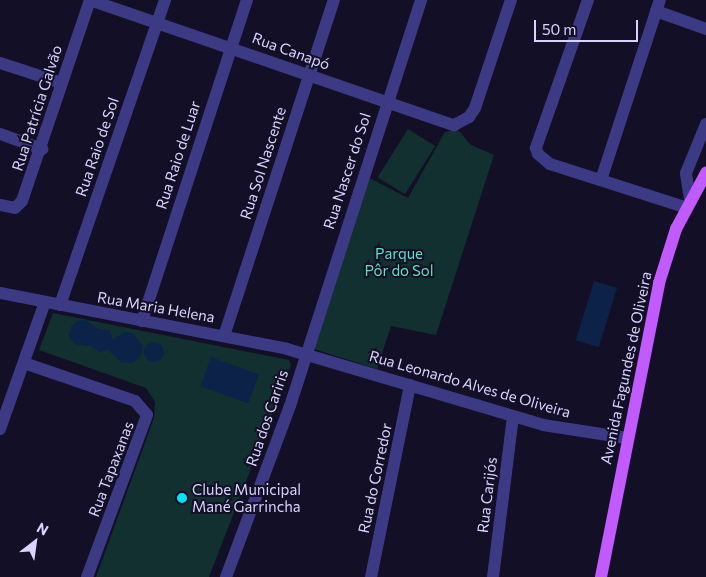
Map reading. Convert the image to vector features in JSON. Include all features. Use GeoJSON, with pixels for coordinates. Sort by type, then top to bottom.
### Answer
{"type":"FeatureCollection","features":[{"type":"Feature","properties":{"kind":"main road","name":"Avenida Fagundes de Oliveira"},"geometry":{"type":"LineString","coordinates":[[601,577],[651,316],[669,250],[688,203],[706,173]]}},
{"type":"Feature","properties":{"kind":"street","name":"Rua Canapó"},"geometry":{"type":"LineString","coordinates":[[90,0],[231,46],[454,125],[469,117],[475,108],[511,0]]}},
{"type":"Feature","properties":{"kind":"street","name":"Rua Patrícia Galvão"},"geometry":{"type":"LineString","coordinates":[[0,205],[15,208],[22,201],[42,149],[90,0]]}},
{"type":"Feature","properties":{"kind":"street","name":"Rua Raio de Sol"},"geometry":{"type":"LineString","coordinates":[[60,306],[165,0]]}},
{"type":"Feature","properties":{"kind":"street","name":"Rua Raio de Luar"},"geometry":{"type":"LineString","coordinates":[[142,321],[247,0]]}},
{"type":"Feature","properties":{"kind":"street","name":"Rua Sol Nascente"},"geometry":{"type":"LineString","coordinates":[[224,336],[308,74],[334,0]]}},
{"type":"Feature","properties":{"kind":"street","name":"Rua Nascer do Sol"},"geometry":{"type":"LineString","coordinates":[[305,353],[421,0]]}},
{"type":"Feature","properties":{"kind":"street"},"geometry":{"type":"LineString","coordinates":[[588,0],[536,148],[538,154],[550,164],[601,180],[688,203],[686,173],[706,124]]}},
{"type":"Feature","properties":{"kind":"street"},"geometry":{"type":"LineString","coordinates":[[601,180],[658,6],[706,29]]}},
{"type":"Feature","properties":{"kind":"street"},"geometry":{"type":"LineString","coordinates":[[0,63],[62,83]]}},
{"type":"Feature","properties":{"kind":"street"},"geometry":{"type":"LineString","coordinates":[[0,134],[42,149]]}},
{"type":"Feature","properties":{"kind":"street","name":"Rua Maria Helena"},"geometry":{"type":"LineString","coordinates":[[0,294],[305,353]]}},
{"type":"Feature","properties":{"kind":"street"},"geometry":{"type":"LineString","coordinates":[[0,429],[44,302]]}},
{"type":"Feature","properties":{"kind":"street","name":"Rua Leonardo Alves de Oliveira"},"geometry":{"type":"LineString","coordinates":[[305,353],[544,426],[627,438]]}},
{"type":"Feature","properties":{"kind":"street","name":"Rua dos Cariris"},"geometry":{"type":"LineString","coordinates":[[226,577],[290,406],[305,353]]}},
{"type":"Feature","properties":{"kind":"street","name":"Rua Tapaxanas"},"geometry":{"type":"LineString","coordinates":[[24,363],[135,401],[147,415],[87,577]]}},
{"type":"Feature","properties":{"kind":"street","name":"Rua do Corredor"},"geometry":{"type":"LineString","coordinates":[[371,577],[410,385]]}},
{"type":"Feature","properties":{"kind":"street","name":"Rua Carijós"},"geometry":{"type":"LineString","coordinates":[[493,577],[513,417]]}},
{"type":"Feature","properties":{"kind":"green space"},"geometry":{"type":"Polygon","coordinates":[[[408,129],[435,146],[405,194],[378,177],[408,129]]]}},
{"type":"Feature","properties":{"kind":"green space","name":"Parque Pôr do Sol"},"geometry":{"type":"Polygon","coordinates":[[[458,130],[471,145],[494,155],[436,335],[391,326],[377,369],[314,349],[364,175],[408,198],[445,132],[458,130]]]}},
{"type":"Feature","properties":{"kind":"green space","name":"Clube Municipal Mané Garrincha"},"geometry":{"type":"Polygon","coordinates":[[[53,313],[289,360],[291,365],[209,577],[96,577],[154,418],[155,402],[146,388],[39,350],[53,313]]]}},
{"type":"Feature","properties":{"kind":"water"},"geometry":{"type":"Polygon","coordinates":[[[594,281],[617,288],[599,347],[576,340],[594,281]]]}},
{"type":"Feature","properties":{"kind":"water"},"geometry":{"type":"Polygon","coordinates":[[[86,320],[96,328],[110,331],[113,340],[124,332],[134,334],[143,346],[141,356],[133,363],[122,363],[108,350],[100,352],[90,346],[74,344],[69,336],[71,327],[77,321],[86,320]]]}},
{"type":"Feature","properties":{"kind":"water"},"geometry":{"type":"Polygon","coordinates":[[[154,342],[161,345],[164,352],[161,359],[154,362],[147,359],[144,352],[147,345],[154,342]]]}},
{"type":"Feature","properties":{"kind":"water"},"geometry":{"type":"Polygon","coordinates":[[[211,357],[259,374],[248,404],[200,386],[211,357]]]}},
{"type":"Feature","properties":{"kind":"place","name":"Clube Municipal Mané Garrincha"},"geometry":{"type":"Point","coordinates":[182,498]}}]}
